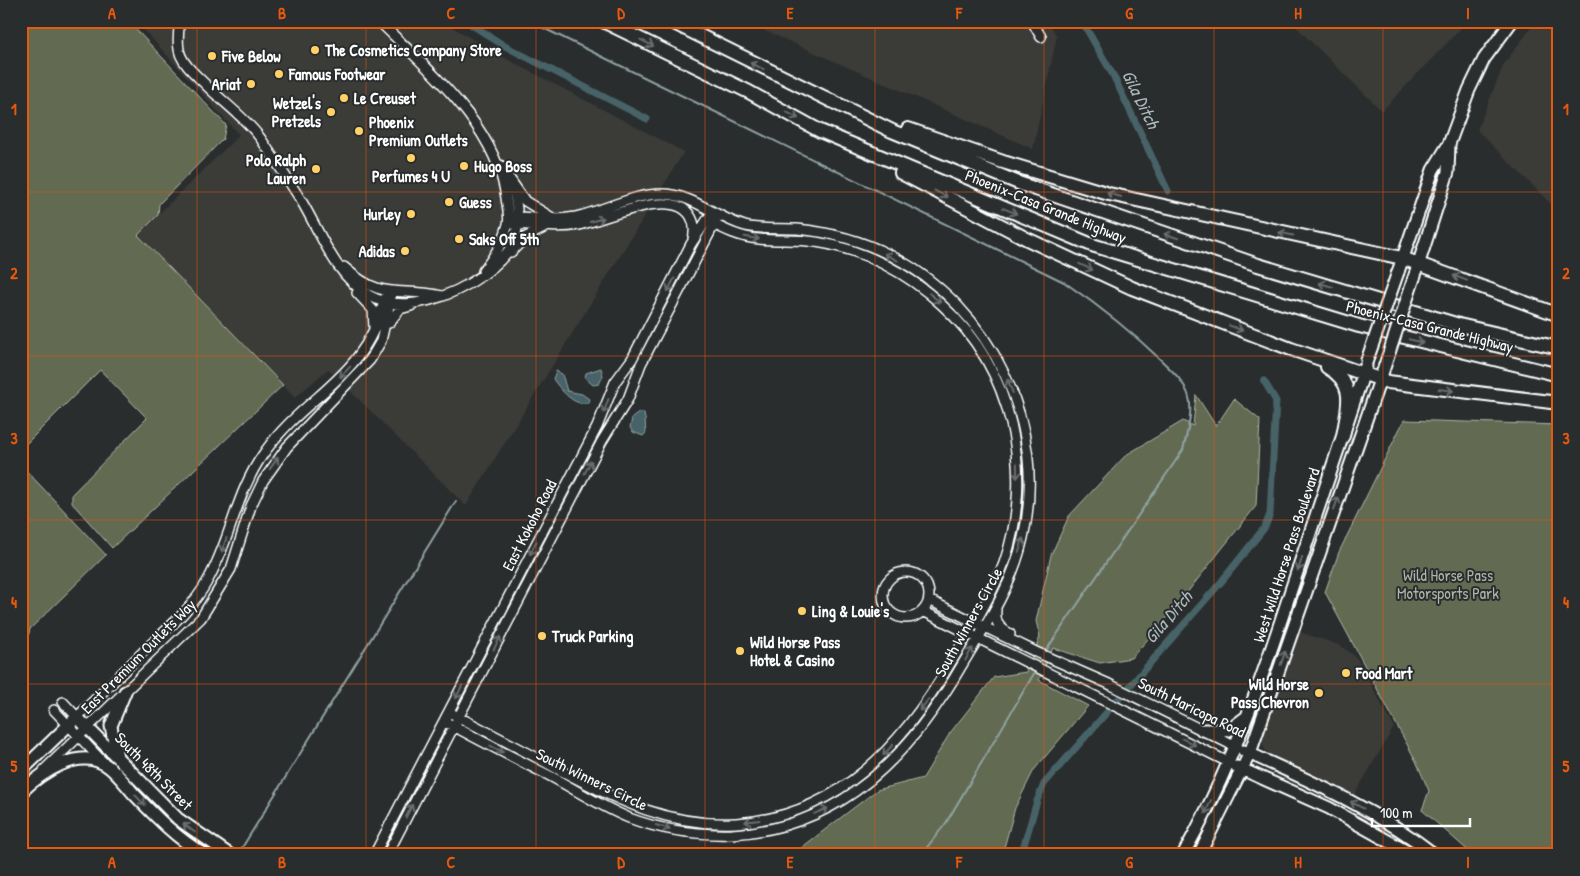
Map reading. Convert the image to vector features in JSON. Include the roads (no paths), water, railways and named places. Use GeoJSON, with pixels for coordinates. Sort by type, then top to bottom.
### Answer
{"type":"FeatureCollection","features":[{"type":"Feature","properties":{"kind":"highway","name":"Phoenix-Casa Grande Highway"},"geometry":{"type":"LineString","coordinates":[[603,21],[749,92],[820,130],[1092,245],[1359,326],[1559,375]]}},
{"type":"Feature","properties":{"kind":"highway","name":"Phoenix-Casa Grande Highway"},"geometry":{"type":"LineString","coordinates":[[670,21],[892,131],[1021,184],[1258,265],[1450,322],[1559,348]]}},
{"type":"Feature","properties":{"kind":"highway"},"geometry":{"type":"LineString","coordinates":[[849,110],[1003,162],[1109,194],[1402,258],[1559,315]]}},
{"type":"Feature","properties":{"kind":"highway"},"geometry":{"type":"LineString","coordinates":[[820,130],[1027,238],[1132,288],[1291,349],[1329,368],[1343,379],[1348,402],[1343,436]]}},
{"type":"Feature","properties":{"kind":"highway"},"geometry":{"type":"LineString","coordinates":[[1291,349],[1365,368],[1427,387],[1559,403]]}},
{"type":"Feature","properties":{"kind":"main road"},"geometry":{"type":"LineString","coordinates":[[1449,144],[1469,90],[1484,59],[1512,21]]}},
{"type":"Feature","properties":{"kind":"main road","name":"West Wild Horse Pass Boulevard"},"geometry":{"type":"LineString","coordinates":[[1183,855],[1202,821],[1236,747],[1433,170],[1449,144]]}},
{"type":"Feature","properties":{"kind":"main road","name":"West Wild Horse Pass Boulevard"},"geometry":{"type":"LineString","coordinates":[[1199,855],[1250,753],[1419,264],[1448,172],[1449,144]]}},
{"type":"Feature","properties":{"kind":"main road"},"geometry":{"type":"LineString","coordinates":[[118,759],[111,726],[125,692]]}},
{"type":"Feature","properties":{"kind":"main road"},"geometry":{"type":"LineString","coordinates":[[21,771],[77,717]]}},
{"type":"Feature","properties":{"kind":"main road","name":"South 48th Street"},"geometry":{"type":"LineString","coordinates":[[77,717],[178,820],[230,855]]}},
{"type":"Feature","properties":{"kind":"main road"},"geometry":{"type":"LineString","coordinates":[[1202,730],[1229,730],[1247,717]]}},
{"type":"Feature","properties":{"kind":"main road","name":"South Maricopa Road"},"geometry":{"type":"LineString","coordinates":[[1236,747],[1336,794],[1414,838],[1435,855]]}},
{"type":"Feature","properties":{"kind":"main road"},"geometry":{"type":"LineString","coordinates":[[21,792],[38,776],[75,760],[106,765]]}},
{"type":"Feature","properties":{"kind":"main road","name":"South Maricopa Road"},"geometry":{"type":"LineString","coordinates":[[1228,762],[1329,808],[1410,852]]}},
{"type":"Feature","properties":{"kind":"main road","name":"South 48th Street"},"geometry":{"type":"LineString","coordinates":[[106,765],[169,829],[205,855]]}},
{"type":"Feature","properties":{"kind":"main road"},"geometry":{"type":"LineString","coordinates":[[1329,808],[1336,794]]}},
{"type":"Feature","properties":{"kind":"main road"},"geometry":{"type":"LineString","coordinates":[[1410,852],[1414,838]]}},
{"type":"Feature","properties":{"kind":"street"},"geometry":{"type":"LineString","coordinates":[[180,21],[177,42],[182,62],[259,137],[292,186],[341,270],[346,282],[371,305],[374,333]]}},
{"type":"Feature","properties":{"kind":"street"},"geometry":{"type":"LineString","coordinates":[[379,21],[429,71],[480,129],[497,162],[505,187],[508,220],[502,243],[475,280]]}},
{"type":"Feature","properties":{"kind":"street"},"geometry":{"type":"LineString","coordinates":[[1032,21],[1041,37]]}},
{"type":"Feature","properties":{"kind":"street"},"geometry":{"type":"LineString","coordinates":[[497,162],[525,202],[553,218],[568,218]]}},
{"type":"Feature","properties":{"kind":"street"},"geometry":{"type":"LineString","coordinates":[[505,258],[519,221],[512,182]]}},
{"type":"Feature","properties":{"kind":"street","name":"South Winners Circle"},"geometry":{"type":"LineString","coordinates":[[444,721],[629,818],[670,829],[732,834],[764,830],[799,820],[831,807],[847,798],[888,766],[922,727],[942,700],[996,606],[1014,570],[1024,536],[1028,501],[1029,464],[1022,421],[1011,386],[995,354],[981,333],[953,300],[908,266],[890,255],[856,241],[813,232],[747,227],[675,194],[656,194],[568,218],[519,221]]}},
{"type":"Feature","properties":{"kind":"street","name":"South Winners Circle"},"geometry":{"type":"LineString","coordinates":[[508,220],[549,227],[580,225],[642,206],[668,203],[677,205],[688,212],[694,227],[691,244]]}},
{"type":"Feature","properties":{"kind":"street","name":"East Kokoho Road"},"geometry":{"type":"LineString","coordinates":[[387,855],[606,433],[622,411],[639,369],[716,212]]}},
{"type":"Feature","properties":{"kind":"street","name":"South Winners Circle"},"geometry":{"type":"LineString","coordinates":[[448,712],[630,806],[666,817],[704,823],[762,820],[795,811],[839,791],[878,760],[906,729],[931,696],[968,634],[1003,565],[1013,535],[1017,500],[1018,466],[1012,424],[1001,388],[986,359],[967,332],[944,306],[915,282],[902,274],[851,250],[817,242],[742,236],[710,222]]}},
{"type":"Feature","properties":{"kind":"street","name":"East Kokoho Road"},"geometry":{"type":"LineString","coordinates":[[374,855],[601,418],[615,382],[629,363],[691,244],[710,222]]}},
{"type":"Feature","properties":{"kind":"street"},"geometry":{"type":"LineString","coordinates":[[341,270],[354,285],[370,296],[424,301],[433,300],[475,280],[505,258],[526,237],[549,227]]}},
{"type":"Feature","properties":{"kind":"street"},"geometry":{"type":"LineString","coordinates":[[333,256],[363,282],[388,298],[442,296]]}},
{"type":"Feature","properties":{"kind":"street"},"geometry":{"type":"LineString","coordinates":[[902,274],[908,266]]}},
{"type":"Feature","properties":{"kind":"street","name":"East Premium Outlets Way"},"geometry":{"type":"LineString","coordinates":[[77,717],[174,622],[208,579],[224,546],[238,501],[250,475],[272,443],[346,372],[362,354],[374,333],[388,298]]}},
{"type":"Feature","properties":{"kind":"street","name":"East Premium Outlets Way"},"geometry":{"type":"LineString","coordinates":[[38,776],[201,618],[227,576],[251,506],[270,470],[287,446],[356,377],[370,360],[381,342],[388,298]]}},
{"type":"Feature","properties":{"kind":"street"},"geometry":{"type":"LineString","coordinates":[[381,342],[396,312],[404,307],[416,305],[424,301]]}},
{"type":"Feature","properties":{"kind":"street"},"geometry":{"type":"LineString","coordinates":[[629,363],[639,369]]}},
{"type":"Feature","properties":{"kind":"street"},"geometry":{"type":"LineString","coordinates":[[1015,445],[1026,443]]}},
{"type":"Feature","properties":{"kind":"street"},"geometry":{"type":"LineString","coordinates":[[238,501],[251,506]]}},
{"type":"Feature","properties":{"kind":"street"},"geometry":{"type":"LineString","coordinates":[[556,505],[566,510]]}},
{"type":"Feature","properties":{"kind":"street"},"geometry":{"type":"LineString","coordinates":[[900,573],[916,574],[927,585],[929,600],[923,611],[918,615],[905,618],[890,612],[883,597],[887,582],[900,573]]}},
{"type":"Feature","properties":{"kind":"street","name":"South Maricopa Road"},"geometry":{"type":"LineString","coordinates":[[929,600],[1036,652],[1109,684],[1236,747]]}},
{"type":"Feature","properties":{"kind":"street"},"geometry":{"type":"LineString","coordinates":[[996,606],[998,626],[1026,642],[1036,652]]}},
{"type":"Feature","properties":{"kind":"street","name":"South Maricopa Road"},"geometry":{"type":"LineString","coordinates":[[923,611],[1228,762]]}},
{"type":"Feature","properties":{"kind":"street"},"geometry":{"type":"LineString","coordinates":[[174,622],[185,634]]}},
{"type":"Feature","properties":{"kind":"street","name":"South 48th Street"},"geometry":{"type":"LineString","coordinates":[[63,702],[77,717]]}},
{"type":"Feature","properties":{"kind":"street","name":"South 48th Street"},"geometry":{"type":"LineString","coordinates":[[54,710],[106,765]]}},
{"type":"Feature","properties":{"kind":"street"},"geometry":{"type":"LineString","coordinates":[[913,720],[922,727]]}},
{"type":"Feature","properties":{"kind":"street"},"geometry":{"type":"LineString","coordinates":[[906,729],[914,736]]}},
{"type":"Feature","properties":{"kind":"water"},"geometry":{"type":"Polygon","coordinates":[[[601,368],[603,376],[599,384],[593,385],[585,378],[586,373],[601,368]]]}},
{"type":"Feature","properties":{"kind":"water"},"geometry":{"type":"Polygon","coordinates":[[[556,371],[562,374],[567,391],[582,394],[589,399],[588,403],[583,404],[573,400],[563,392],[553,379],[556,371]]]}},
{"type":"Feature","properties":{"kind":"water"},"geometry":{"type":"Polygon","coordinates":[[[640,412],[644,414],[645,419],[646,433],[643,436],[633,432],[630,428],[632,418],[640,412]]]}},
{"type":"Feature","properties":{"kind":"waterway"},"geometry":{"type":"LineString","coordinates":[[466,21],[503,45],[647,119]]}},
{"type":"Feature","properties":{"kind":"waterway"},"geometry":{"type":"LineString","coordinates":[[529,21],[1064,282],[1127,329],[1180,380],[1190,400],[1189,422],[1183,450],[1045,652]]}},
{"type":"Feature","properties":{"kind":"waterway","name":"Gila Ditch"},"geometry":{"type":"LineString","coordinates":[[1082,21],[1113,75],[1168,191]]}},
{"type":"Feature","properties":{"kind":"waterway","name":"Gila Ditch"},"geometry":{"type":"LineString","coordinates":[[1021,855],[1044,784],[1222,581],[1265,527],[1270,514],[1276,401],[1264,381]]}},
{"type":"Feature","properties":{"kind":"waterway"},"geometry":{"type":"LineString","coordinates":[[240,851],[456,501]]}},
{"type":"Feature","properties":{"kind":"waterway"},"geometry":{"type":"LineString","coordinates":[[921,855],[946,823],[1036,670]]}},
{"type":"Feature","properties":{"kind":"place","name":"The Cosmetics Company Store"},"geometry":{"type":"Point","coordinates":[315,50]}},
{"type":"Feature","properties":{"kind":"place","name":"Five Below"},"geometry":{"type":"Point","coordinates":[212,56]}},
{"type":"Feature","properties":{"kind":"place","name":"Famous Footwear"},"geometry":{"type":"Point","coordinates":[279,74]}},
{"type":"Feature","properties":{"kind":"place","name":"Ariat"},"geometry":{"type":"Point","coordinates":[251,84]}},
{"type":"Feature","properties":{"kind":"place","name":"Le Creuset"},"geometry":{"type":"Point","coordinates":[344,98]}},
{"type":"Feature","properties":{"kind":"place","name":"Wetzel's Pretzels"},"geometry":{"type":"Point","coordinates":[331,112]}},
{"type":"Feature","properties":{"kind":"place","name":"Phoenix Premium Outlets"},"geometry":{"type":"Point","coordinates":[359,131]}},
{"type":"Feature","properties":{"kind":"place","name":"Perfumes 4 U"},"geometry":{"type":"Point","coordinates":[411,158]}},
{"type":"Feature","properties":{"kind":"place","name":"Hugo Boss"},"geometry":{"type":"Point","coordinates":[464,166]}},
{"type":"Feature","properties":{"kind":"place","name":"Polo Ralph Lauren"},"geometry":{"type":"Point","coordinates":[316,169]}},
{"type":"Feature","properties":{"kind":"place","name":"Guess"},"geometry":{"type":"Point","coordinates":[449,202]}},
{"type":"Feature","properties":{"kind":"place","name":"Hurley"},"geometry":{"type":"Point","coordinates":[411,214]}},
{"type":"Feature","properties":{"kind":"place","name":"Saks Off 5th"},"geometry":{"type":"Point","coordinates":[459,239]}},
{"type":"Feature","properties":{"kind":"place","name":"Adidas"},"geometry":{"type":"Point","coordinates":[405,251]}},
{"type":"Feature","properties":{"kind":"place","name":"Ling & Louie's"},"geometry":{"type":"Point","coordinates":[802,611]}},
{"type":"Feature","properties":{"kind":"place","name":"Truck Parking"},"geometry":{"type":"Point","coordinates":[542,636]}},
{"type":"Feature","properties":{"kind":"place","name":"Wild Horse Pass Hotel & Casino"},"geometry":{"type":"Point","coordinates":[740,651]}},
{"type":"Feature","properties":{"kind":"place","name":"Food Mart"},"geometry":{"type":"Point","coordinates":[1346,673]}},
{"type":"Feature","properties":{"kind":"place","name":"Wild Horse Pass Chevron"},"geometry":{"type":"Point","coordinates":[1319,693]}},
{"type":"Feature","properties":{"kind":"park label","name":"Wild Horse Pass Motorsports Park"},"geometry":{"type":"Point","coordinates":[1448,584]}}]}
